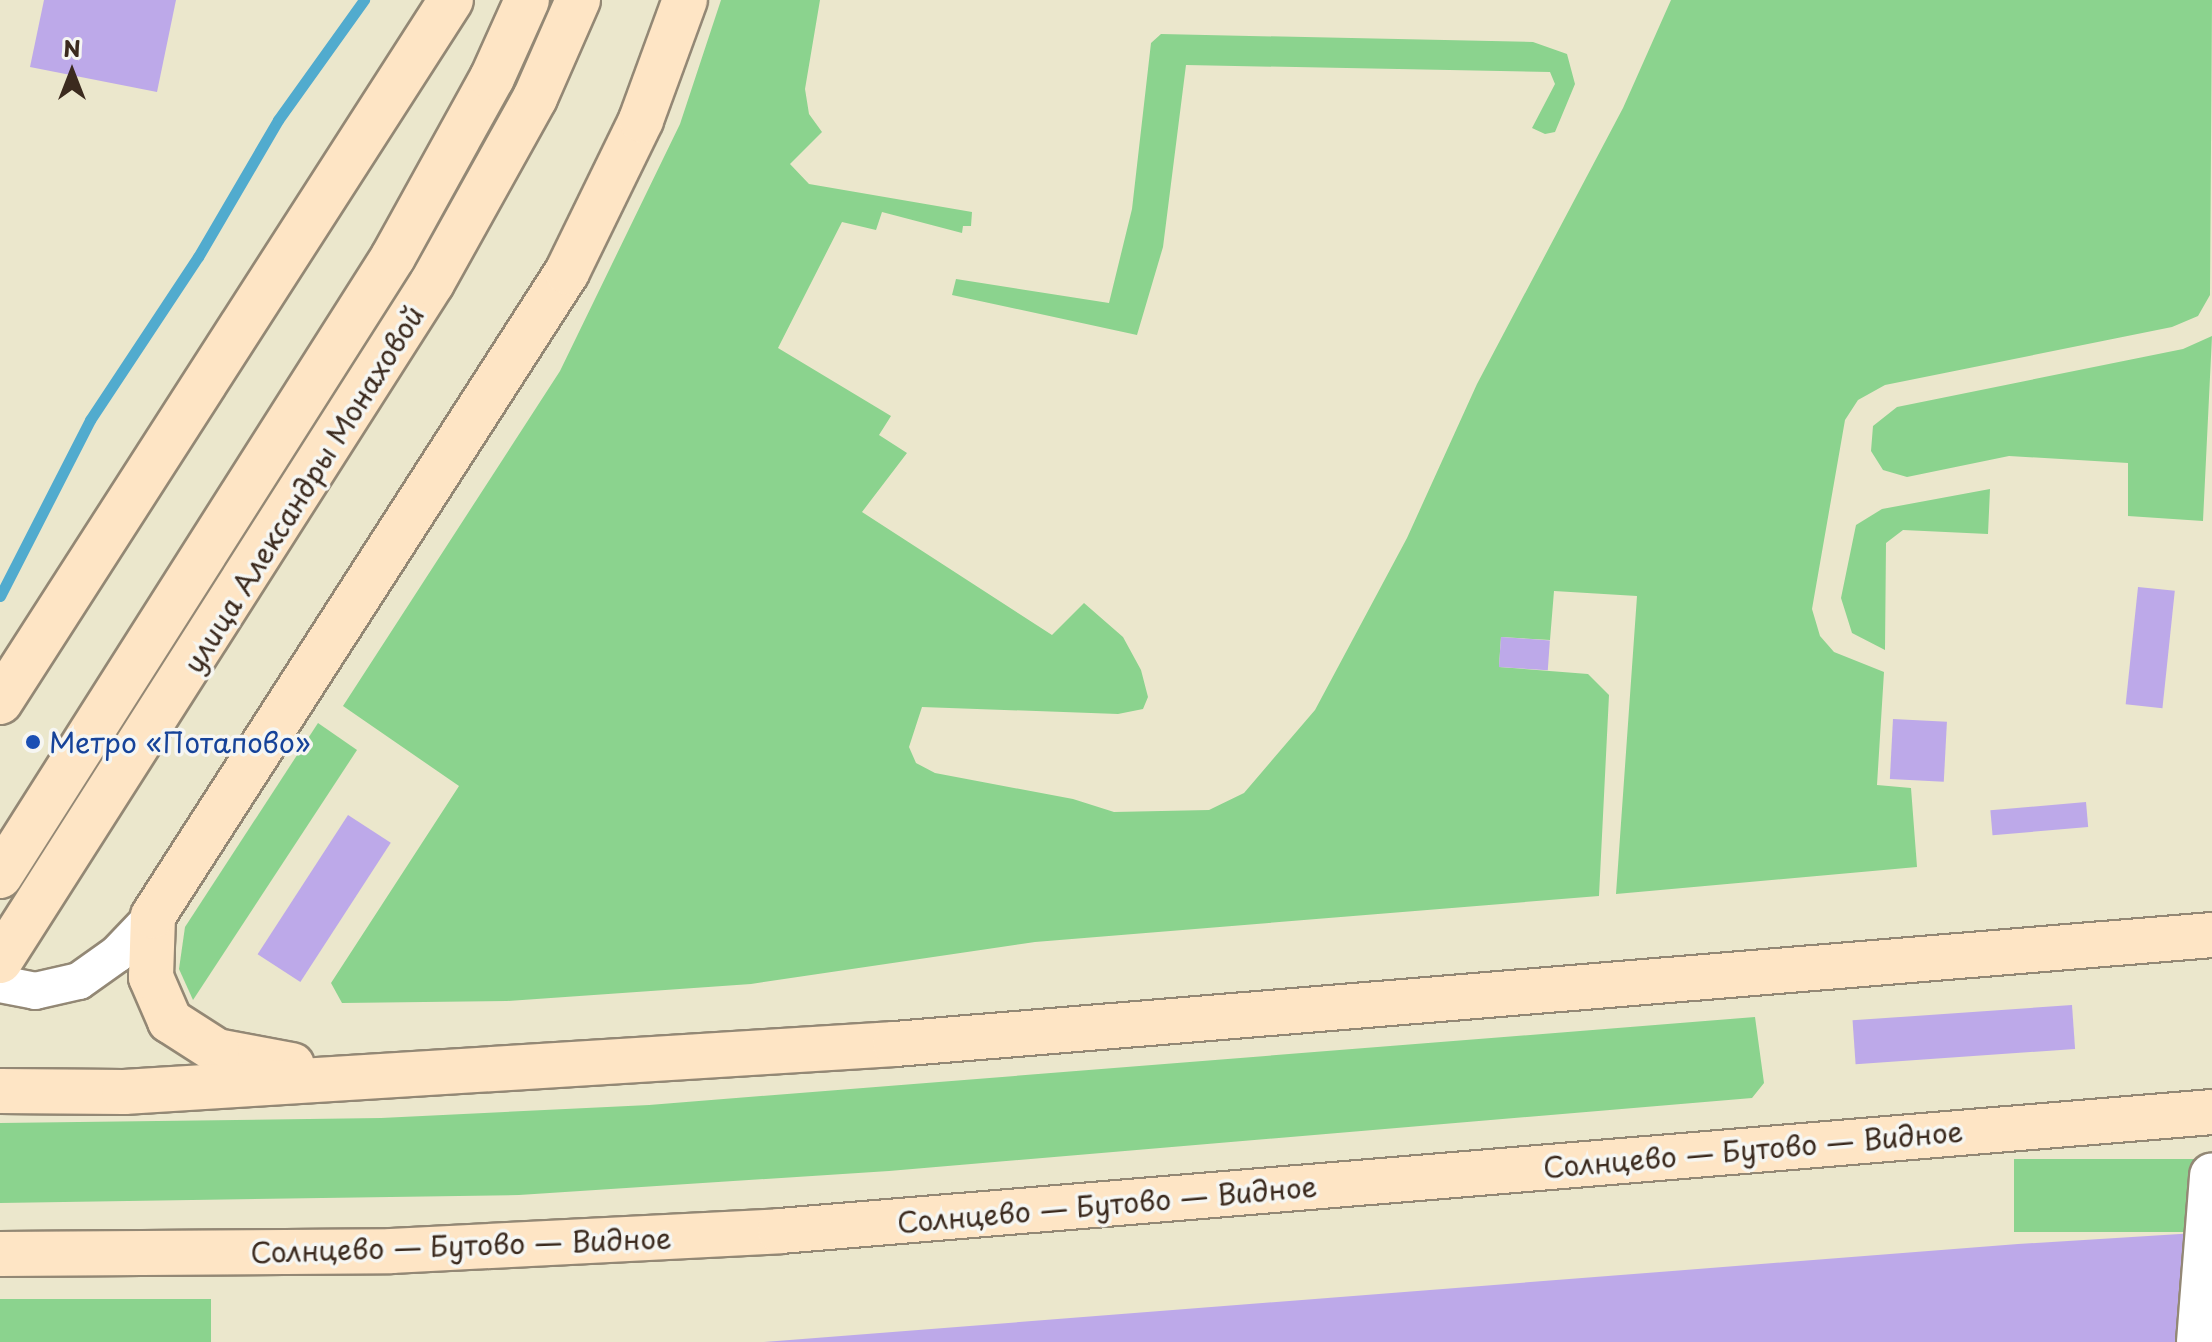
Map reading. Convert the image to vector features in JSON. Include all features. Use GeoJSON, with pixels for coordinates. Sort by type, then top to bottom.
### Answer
{"type":"FeatureCollection","features":[{"type":"Feature","properties":{"kind":"main road"},"geometry":{"type":"LineString","coordinates":[[0,702],[451,0]]}},
{"type":"Feature","properties":{"kind":"main road","name":"улица Александры Монаховой"},"geometry":{"type":"LineString","coordinates":[[0,876],[318,377],[445,169],[527,0]]}},
{"type":"Feature","properties":{"kind":"main road","name":"улица Александры Монаховой"},"geometry":{"type":"LineString","coordinates":[[0,961],[358,401],[486,191],[578,0]]}},
{"type":"Feature","properties":{"kind":"main road"},"geometry":{"type":"LineString","coordinates":[[373,1078],[217,1051],[180,1032],[154,994],[150,958],[153,916],[567,272],[641,120],[685,0]]}},
{"type":"Feature","properties":{"kind":"main road"},"geometry":{"type":"LineString","coordinates":[[0,1091],[124,1092],[895,1044],[2212,935]]}},
{"type":"Feature","properties":{"kind":"main road","name":"Солнцево — Бутово — Видное"},"geometry":{"type":"LineString","coordinates":[[0,1254],[375,1251],[780,1231],[2212,1112]]}},
{"type":"Feature","properties":{"kind":"street"},"geometry":{"type":"LineString","coordinates":[[0,984],[35,991],[79,981],[117,954],[153,916]]}},
{"type":"Feature","properties":{"kind":"street"},"geometry":{"type":"LineString","coordinates":[[2199,1342],[2212,1176]]}},
{"type":"Feature","properties":{"kind":"green space"},"geometry":{"type":"Polygon","coordinates":[[[721,0],[820,0],[805,89],[809,114],[822,132],[790,164],[809,184],[972,212],[971,226],[963,226],[962,233],[882,212],[876,230],[842,222],[778,348],[891,416],[879,435],[907,453],[862,512],[1052,635],[1084,603],[1123,637],[1141,670],[1148,697],[1143,709],[1118,714],[922,707],[909,747],[916,763],[935,773],[1073,799],[1114,812],[1209,810],[1244,793],[1315,710],[1407,538],[1477,384],[1623,108],[1671,0],[2212,0],[2210,295],[2198,316],[2172,327],[1885,385],[1858,400],[1845,420],[1812,609],[1820,636],[1834,652],[1884,672],[1877,785],[1911,788],[1917,867],[1616,894],[1637,596],[1554,591],[1550,640],[1501,637],[1499,667],[1588,674],[1609,695],[1599,896],[1035,942],[751,984],[507,1001],[342,1003],[331,983],[459,786],[343,706],[560,371],[680,124],[721,0]]]}},
{"type":"Feature","properties":{"kind":"green space"},"geometry":{"type":"Polygon","coordinates":[[[1161,34],[1533,42],[1567,54],[1575,84],[1555,132],[1545,134],[1532,128],[1555,84],[1550,72],[1186,65],[1163,247],[1137,335],[952,295],[956,279],[1109,303],[1132,209],[1151,43],[1161,34]]]}},
{"type":"Feature","properties":{"kind":"green space"},"geometry":{"type":"Polygon","coordinates":[[[2212,336],[2203,521],[2128,516],[2128,463],[2009,456],[1907,477],[1883,470],[1871,451],[1873,426],[1897,407],[2183,349],[2212,336]]]}},
{"type":"Feature","properties":{"kind":"green space"},"geometry":{"type":"Polygon","coordinates":[[[1990,489],[1988,534],[1903,530],[1886,543],[1885,650],[1852,633],[1841,598],[1856,525],[1882,509],[1990,489]]]}},
{"type":"Feature","properties":{"kind":"green space"},"geometry":{"type":"Polygon","coordinates":[[[318,723],[357,750],[193,1000],[179,969],[185,927],[318,723]]]}},
{"type":"Feature","properties":{"kind":"green space"},"geometry":{"type":"Polygon","coordinates":[[[1755,1017],[1764,1083],[1752,1098],[889,1171],[519,1195],[0,1203],[0,1123],[381,1118],[649,1105],[1755,1017]]]}},
{"type":"Feature","properties":{"kind":"green space"},"geometry":{"type":"Polygon","coordinates":[[[2014,1159],[2212,1159],[2212,1232],[2014,1232],[2014,1159]]]}},
{"type":"Feature","properties":{"kind":"green space"},"geometry":{"type":"Polygon","coordinates":[[[0,1299],[211,1299],[211,1342],[0,1342],[0,1299]]]}},
{"type":"Feature","properties":{"kind":"building"},"geometry":{"type":"Polygon","coordinates":[[[44,0],[176,0],[157,92],[30,67],[44,0]]]}},
{"type":"Feature","properties":{"kind":"building"},"geometry":{"type":"Polygon","coordinates":[[[2138,587],[2175,591],[2162,708],[2126,704],[2138,587]]]}},
{"type":"Feature","properties":{"kind":"building"},"geometry":{"type":"Polygon","coordinates":[[[1501,637],[1550,640],[1548,670],[1499,667],[1501,637]]]}},
{"type":"Feature","properties":{"kind":"building"},"geometry":{"type":"Polygon","coordinates":[[[1893,719],[1947,722],[1944,782],[1890,779],[1893,719]]]}},
{"type":"Feature","properties":{"kind":"building"},"geometry":{"type":"Polygon","coordinates":[[[2086,802],[2088,827],[1993,835],[1990,810],[2086,802]]]}},
{"type":"Feature","properties":{"kind":"building"},"geometry":{"type":"Polygon","coordinates":[[[348,815],[391,843],[300,982],[258,954],[348,815]]]}},
{"type":"Feature","properties":{"kind":"building"},"geometry":{"type":"Polygon","coordinates":[[[2072,1005],[2075,1049],[1856,1064],[1853,1020],[2072,1005]]]}},
{"type":"Feature","properties":{"kind":"building"},"geometry":{"type":"Polygon","coordinates":[[[2212,1232],[2194,1342],[764,1342],[2018,1244],[2212,1232]]]}},
{"type":"Feature","properties":{"kind":"waterway"},"geometry":{"type":"LineString","coordinates":[[0,596],[90,420],[198,257],[278,120],[364,0]]}},
{"type":"Feature","properties":{"kind":"place","name":"Метро «Потапово»"},"geometry":{"type":"Point","coordinates":[33,742]}}]}
